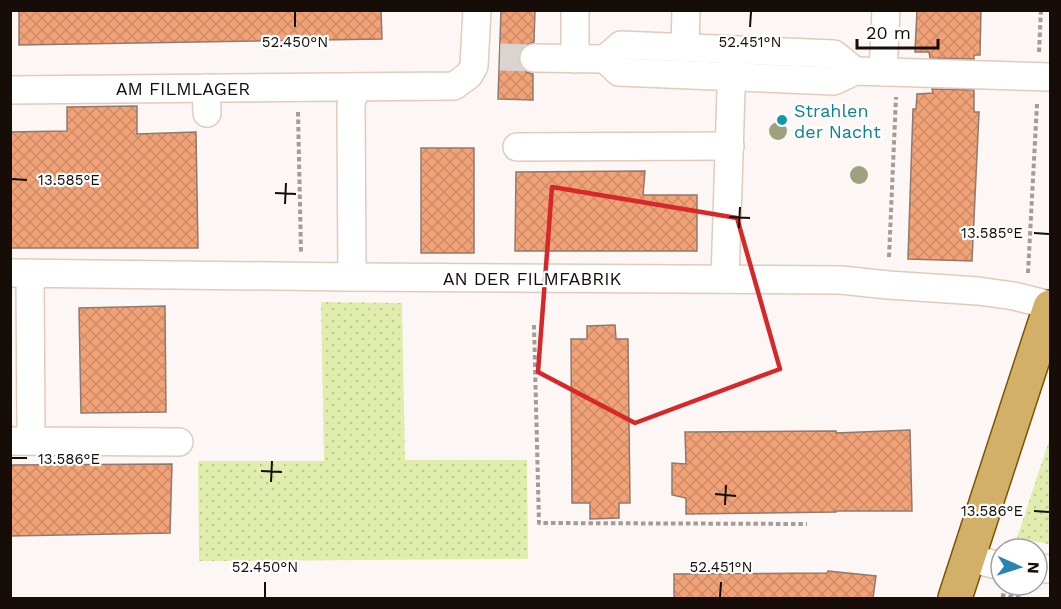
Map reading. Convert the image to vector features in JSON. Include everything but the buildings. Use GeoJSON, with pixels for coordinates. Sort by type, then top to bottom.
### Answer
{"type":"FeatureCollection","features":[{"type":"Feature","properties":{"kind":"main road"},"geometry":{"type":"LineString","coordinates":[[955,598],[1050,306]]}},
{"type":"Feature","properties":{"kind":"street","name":"AM FILMLAGER"},"geometry":{"type":"LineString","coordinates":[[10,90],[206,100],[298,87],[454,86],[488,56],[477,10]]}},
{"type":"Feature","properties":{"kind":"street"},"geometry":{"type":"LineString","coordinates":[[575,10],[575,59]]}},
{"type":"Feature","properties":{"kind":"street"},"geometry":{"type":"LineString","coordinates":[[685,48],[686,10]]}},
{"type":"Feature","properties":{"kind":"street"},"geometry":{"type":"LineString","coordinates":[[886,10],[890,72]]}},
{"type":"Feature","properties":{"kind":"street"},"geometry":{"type":"LineString","coordinates":[[534,58],[605,59],[621,45],[685,48],[732,63],[834,81],[855,71],[1050,77]]}},
{"type":"Feature","properties":{"kind":"street"},"geometry":{"type":"LineString","coordinates":[[605,59],[619,72],[732,63]]}},
{"type":"Feature","properties":{"kind":"street"},"geometry":{"type":"LineString","coordinates":[[725,279],[732,63]]}},
{"type":"Feature","properties":{"kind":"street"},"geometry":{"type":"LineString","coordinates":[[352,277],[351,104],[356,87]]}},
{"type":"Feature","properties":{"kind":"street"},"geometry":{"type":"LineString","coordinates":[[517,147],[730,146]]}},
{"type":"Feature","properties":{"kind":"street"},"geometry":{"type":"LineString","coordinates":[[20,273],[21,441],[179,442]]}},
{"type":"Feature","properties":{"kind":"street","name":"AN DER FILMFABRIK"},"geometry":{"type":"LineString","coordinates":[[20,273],[841,280],[978,291],[1014,296],[1050,306]]}},
{"type":"Feature","properties":{"kind":"street"},"geometry":{"type":"LineString","coordinates":[[968,558],[989,563]]}},
{"type":"Feature","properties":{"kind":"path"},"geometry":{"type":"LineString","coordinates":[[888,285],[890,72]]}},
{"type":"Feature","properties":{"kind":"path"},"geometry":{"type":"LineString","coordinates":[[298,87],[301,276]]}},
{"type":"Feature","properties":{"kind":"path"},"geometry":{"type":"LineString","coordinates":[[534,325],[538,523],[807,524]]}},
{"type":"Feature","properties":{"kind":"highlighted area"},"geometry":{"type":"Polygon","coordinates":[[[552,187],[737,218],[780,369],[635,423],[538,372],[552,187]]]}},
{"type":"Feature","properties":{"kind":"green space"},"geometry":{"type":"Polygon","coordinates":[[[321,302],[402,303],[405,460],[527,460],[528,559],[199,561],[198,461],[324,461],[321,302]]]}},
{"type":"Feature","properties":{"kind":"green space"},"geometry":{"type":"Polygon","coordinates":[[[1050,438],[1050,543],[1049,537],[1017,537],[1050,438]]]}},
{"type":"Feature","properties":{"kind":"tunnel"},"geometry":{"type":"LineString","coordinates":[[500,57],[534,58]]}},
{"type":"Feature","properties":{"kind":"place","name":"Strahlen der Nacht"},"geometry":{"type":"Point","coordinates":[782,120]}}]}
